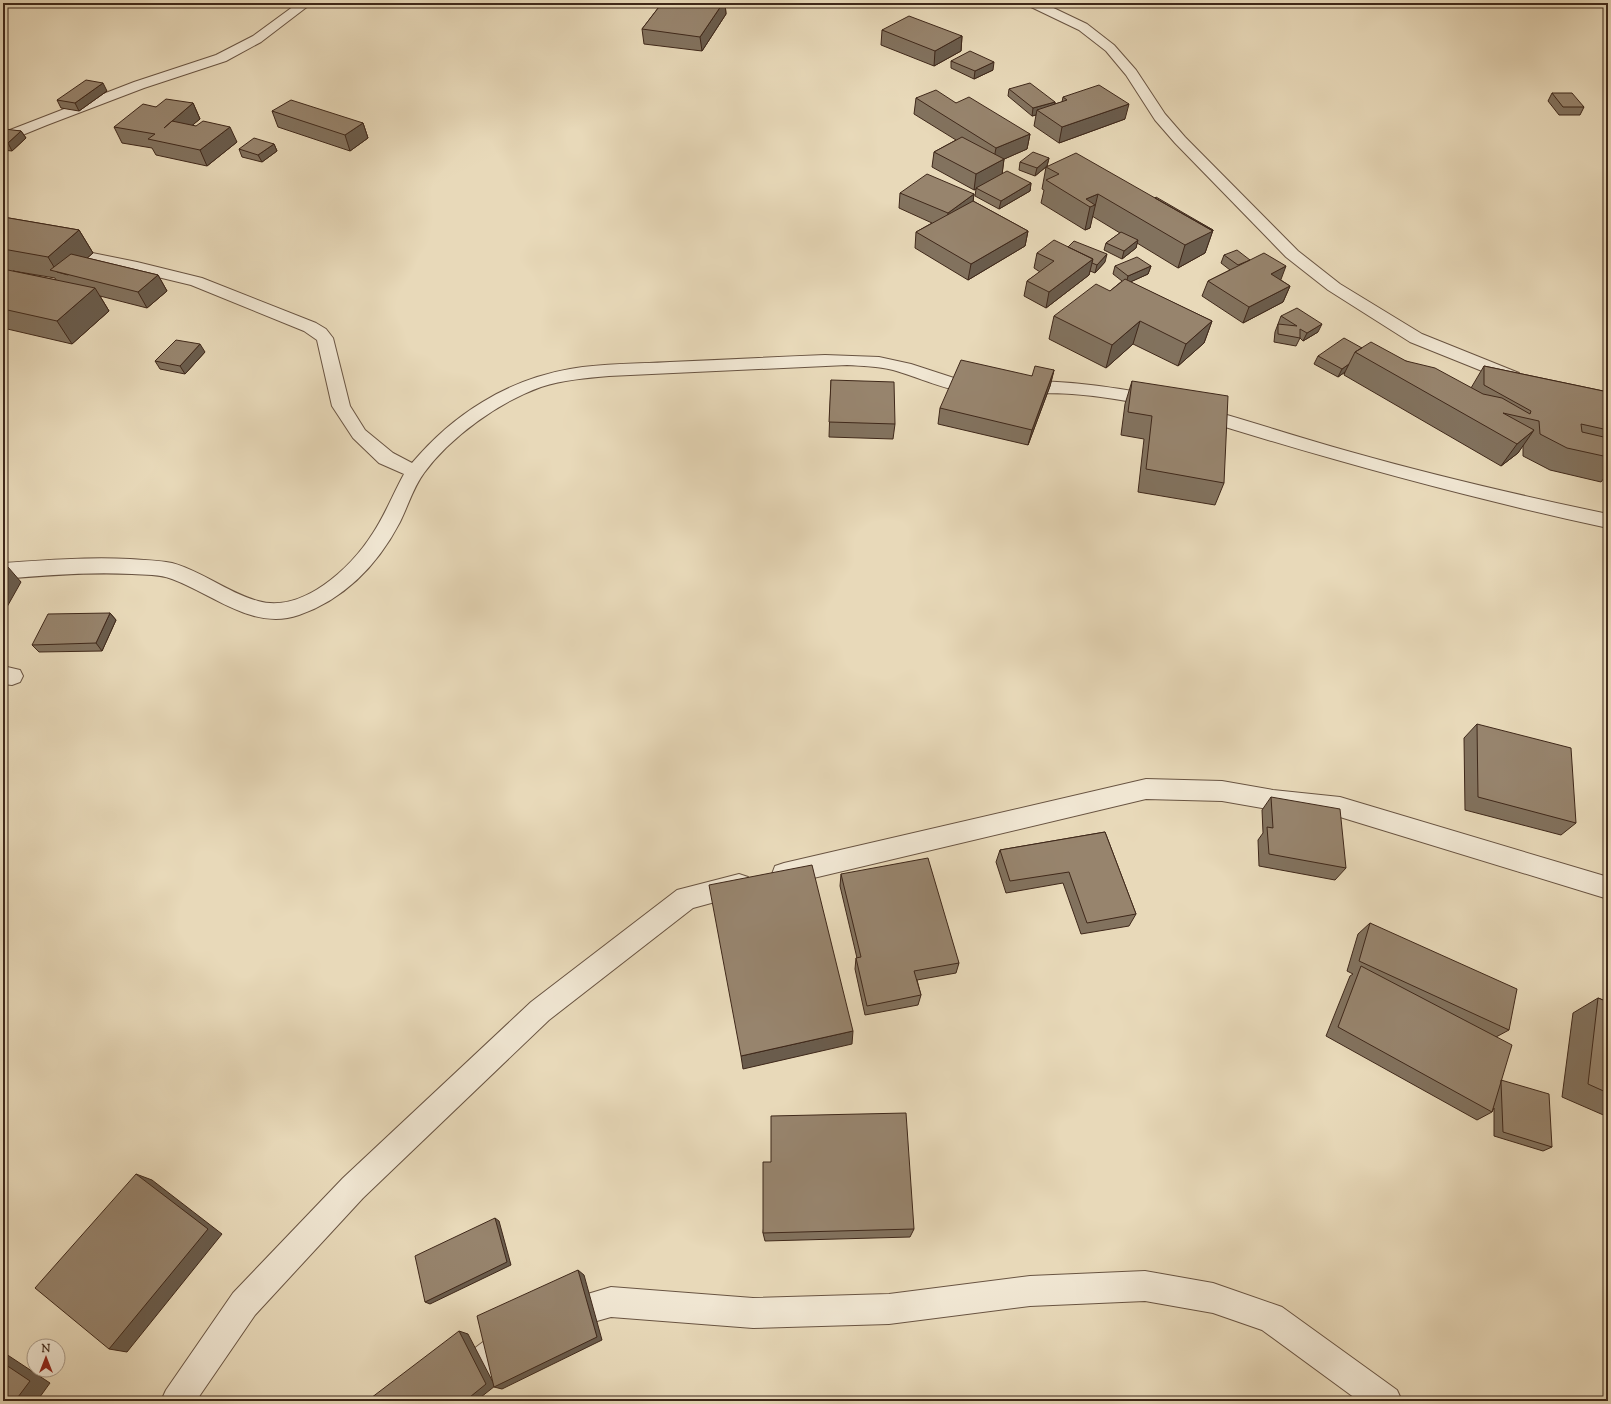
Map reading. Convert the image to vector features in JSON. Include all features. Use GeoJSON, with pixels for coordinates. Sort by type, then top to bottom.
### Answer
{"type":"FeatureCollection","features":[{"type":"Feature","properties":{"kind":"street"},"geometry":{"type":"LineString","coordinates":[[3,140],[15,133],[42,122],[132,88],[221,58],[257,39],[306,3]]}},
{"type":"Feature","properties":{"kind":"street"},"geometry":{"type":"LineString","coordinates":[[1033,3],[1083,27],[1110,48],[1131,73],[1160,117],[1180,140],[1292,254],[1334,287],[1416,338],[1525,381]]}},
{"type":"Feature","properties":{"kind":"street"},"geometry":{"type":"LineString","coordinates":[[3,240],[137,267],[196,281],[310,327],[325,338],[341,406],[359,434],[386,458],[415,472]]}},
{"type":"Feature","properties":{"kind":"street"},"geometry":{"type":"LineString","coordinates":[[3,571],[82,565],[147,567],[172,571],[240,603],[278,612],[288,610],[316,600],[341,583],[362,563],[386,529],[415,472],[439,445],[496,401],[533,384],[564,375],[711,365],[849,360],[880,362],[914,369],[951,383],[964,385],[998,387],[1045,386],[1092,389],[1179,407],[1421,478],[1608,521]]}},
{"type":"Feature","properties":{"kind":"street"},"geometry":{"type":"LineString","coordinates":[[177,1401],[244,1304],[353,1188],[540,1011],[686,898],[1146,790],[1222,791],[1273,800],[1340,807],[1608,888]]}},
{"type":"Feature","properties":{"kind":"street"},"geometry":{"type":"LineString","coordinates":[[438,1401],[497,1351],[547,1320],[610,1302],[753,1313],[889,1309],[1030,1291],[1145,1286],[1213,1298],[1271,1318],[1386,1401]]}},
{"type":"Feature","properties":{"kind":"building"},"geometry":{"type":"Polygon","coordinates":[[[662,3],[723,3],[700,37],[642,29],[662,3]]]}},
{"type":"Feature","properties":{"kind":"building"},"geometry":{"type":"Polygon","coordinates":[[[909,16],[962,36],[935,51],[882,30],[909,16]]]}},
{"type":"Feature","properties":{"kind":"building"},"geometry":{"type":"Polygon","coordinates":[[[970,51],[994,62],[975,71],[951,61],[970,51]]]}},
{"type":"Feature","properties":{"kind":"building"},"geometry":{"type":"Polygon","coordinates":[[[86,80],[103,83],[75,103],[57,100],[86,80]]]}},
{"type":"Feature","properties":{"kind":"building"},"geometry":{"type":"Polygon","coordinates":[[[1030,83],[1055,102],[1033,108],[1009,89],[1030,83]]]}},
{"type":"Feature","properties":{"kind":"building"},"geometry":{"type":"Polygon","coordinates":[[[1099,85],[1129,104],[1062,127],[1037,110],[1067,100],[1063,97],[1099,85]]]}},
{"type":"Feature","properties":{"kind":"building"},"geometry":{"type":"Polygon","coordinates":[[[936,90],[956,103],[969,97],[1030,134],[996,148],[916,98],[936,90]]]}},
{"type":"Feature","properties":{"kind":"building"},"geometry":{"type":"Polygon","coordinates":[[[1552,93],[1572,93],[1584,107],[1563,107],[1552,93]]]}},
{"type":"Feature","properties":{"kind":"building"},"geometry":{"type":"Polygon","coordinates":[[[166,99],[193,103],[172,121],[196,126],[203,121],[230,127],[200,150],[148,139],[155,134],[114,127],[143,104],[156,107],[166,99]]]}},
{"type":"Feature","properties":{"kind":"building"},"geometry":{"type":"Polygon","coordinates":[[[291,100],[363,123],[345,135],[272,111],[291,100]]]}},
{"type":"Feature","properties":{"kind":"building"},"geometry":{"type":"Polygon","coordinates":[[[3,130],[21,131],[8,143],[3,142],[3,130]]]}},
{"type":"Feature","properties":{"kind":"building"},"geometry":{"type":"Polygon","coordinates":[[[962,137],[1004,159],[976,174],[934,152],[962,137]]]}},
{"type":"Feature","properties":{"kind":"building"},"geometry":{"type":"Polygon","coordinates":[[[254,138],[274,144],[258,155],[239,149],[254,138]]]}},
{"type":"Feature","properties":{"kind":"building"},"geometry":{"type":"Polygon","coordinates":[[[1033,152],[1049,158],[1037,168],[1020,162],[1033,152]]]}},
{"type":"Feature","properties":{"kind":"building"},"geometry":{"type":"Polygon","coordinates":[[[1076,153],[1213,231],[1185,245],[1098,194],[1086,199],[1095,205],[1090,207],[1046,180],[1059,174],[1046,167],[1076,153]]]}},
{"type":"Feature","properties":{"kind":"building"},"geometry":{"type":"Polygon","coordinates":[[[1007,171],[1031,183],[1001,201],[976,188],[1007,171]]]}},
{"type":"Feature","properties":{"kind":"building"},"geometry":{"type":"Polygon","coordinates":[[[927,174],[974,194],[948,213],[900,193],[927,174]]]}},
{"type":"Feature","properties":{"kind":"building"},"geometry":{"type":"Polygon","coordinates":[[[1156,197],[1213,230],[1213,231],[1155,198],[1156,197]]]}},
{"type":"Feature","properties":{"kind":"building"},"geometry":{"type":"Polygon","coordinates":[[[973,201],[1028,231],[971,264],[916,232],[973,201]]]}},
{"type":"Feature","properties":{"kind":"building"},"geometry":{"type":"Polygon","coordinates":[[[3,217],[79,230],[48,257],[3,249],[3,217]]]}},
{"type":"Feature","properties":{"kind":"building"},"geometry":{"type":"Polygon","coordinates":[[[1121,232],[1138,240],[1124,251],[1106,243],[1121,232]]]}},
{"type":"Feature","properties":{"kind":"building"},"geometry":{"type":"Polygon","coordinates":[[[1054,240],[1093,259],[1049,292],[1027,281],[1054,261],[1037,253],[1054,240]]]}},
{"type":"Feature","properties":{"kind":"building"},"geometry":{"type":"Polygon","coordinates":[[[1074,241],[1107,254],[1097,265],[1092,263],[1093,259],[1068,247],[1074,241]]]}},
{"type":"Feature","properties":{"kind":"building"},"geometry":{"type":"Polygon","coordinates":[[[1237,250],[1250,260],[1238,265],[1224,255],[1237,250]]]}},
{"type":"Feature","properties":{"kind":"building"},"geometry":{"type":"Polygon","coordinates":[[[1264,253],[1286,266],[1271,274],[1290,286],[1249,307],[1208,281],[1264,253]]]}},
{"type":"Feature","properties":{"kind":"building"},"geometry":{"type":"Polygon","coordinates":[[[71,254],[158,275],[138,292],[50,270],[71,254]]]}},
{"type":"Feature","properties":{"kind":"building"},"geometry":{"type":"Polygon","coordinates":[[[1137,257],[1151,266],[1128,276],[1115,266],[1137,257]]]}},
{"type":"Feature","properties":{"kind":"building"},"geometry":{"type":"Polygon","coordinates":[[[3,269],[95,288],[57,321],[3,309],[3,269]]]}},
{"type":"Feature","properties":{"kind":"building"},"geometry":{"type":"Polygon","coordinates":[[[1125,279],[1212,321],[1186,344],[1140,321],[1112,345],[1054,316],[1096,284],[1110,291],[1125,279]]]}},
{"type":"Feature","properties":{"kind":"building"},"geometry":{"type":"Polygon","coordinates":[[[1297,308],[1322,324],[1307,333],[1300,329],[1300,338],[1278,334],[1278,324],[1297,326],[1281,316],[1297,308]]]}},
{"type":"Feature","properties":{"kind":"building"},"geometry":{"type":"Polygon","coordinates":[[[1344,338],[1362,348],[1355,352],[1349,364],[1342,369],[1318,356],[1344,338]]]}},
{"type":"Feature","properties":{"kind":"building"},"geometry":{"type":"Polygon","coordinates":[[[176,340],[200,344],[180,366],[155,361],[176,340]]]}},
{"type":"Feature","properties":{"kind":"building"},"geometry":{"type":"Polygon","coordinates":[[[1371,342],[1406,361],[1435,368],[1483,394],[1502,398],[1530,414],[1531,411],[1484,385],[1484,366],[1608,392],[1608,430],[1581,424],[1582,432],[1608,438],[1608,457],[1567,448],[1540,434],[1539,421],[1503,413],[1534,430],[1517,444],[1355,352],[1371,342]]]}},
{"type":"Feature","properties":{"kind":"building"},"geometry":{"type":"Polygon","coordinates":[[[961,360],[1032,376],[1035,366],[1054,370],[1032,430],[940,408],[961,360]]]}},
{"type":"Feature","properties":{"kind":"building"},"geometry":{"type":"Polygon","coordinates":[[[831,380],[894,382],[895,424],[829,422],[831,380]]]}},
{"type":"Feature","properties":{"kind":"building"},"geometry":{"type":"Polygon","coordinates":[[[1132,381],[1228,396],[1224,483],[1146,469],[1152,416],[1128,412],[1132,381]]]}},
{"type":"Feature","properties":{"kind":"building"},"geometry":{"type":"Polygon","coordinates":[[[3,567],[8,567],[3,575],[3,567]]]}},
{"type":"Feature","properties":{"kind":"building"},"geometry":{"type":"Polygon","coordinates":[[[110,613],[96,643],[32,645],[48,614],[110,613]]]}},
{"type":"Feature","properties":{"kind":"building"},"geometry":{"type":"Polygon","coordinates":[[[1477,724],[1571,748],[1576,823],[1478,797],[1477,724]]]}},
{"type":"Feature","properties":{"kind":"building"},"geometry":{"type":"Polygon","coordinates":[[[1271,797],[1340,809],[1346,868],[1269,854],[1267,827],[1273,828],[1271,797]]]}},
{"type":"Feature","properties":{"kind":"building"},"geometry":{"type":"Polygon","coordinates":[[[1105,832],[1136,914],[1087,923],[1069,872],[1010,881],[1000,850],[1105,832]]]}},
{"type":"Feature","properties":{"kind":"building"},"geometry":{"type":"Polygon","coordinates":[[[928,858],[959,963],[914,971],[921,995],[867,1006],[856,958],[861,957],[841,874],[928,858]]]}},
{"type":"Feature","properties":{"kind":"building"},"geometry":{"type":"Polygon","coordinates":[[[812,865],[853,1031],[741,1056],[709,885],[812,865]]]}},
{"type":"Feature","properties":{"kind":"building"},"geometry":{"type":"Polygon","coordinates":[[[1370,923],[1517,989],[1509,1030],[1359,961],[1370,923]]]}},
{"type":"Feature","properties":{"kind":"building"},"geometry":{"type":"Polygon","coordinates":[[[1361,966],[1512,1045],[1492,1112],[1338,1027],[1361,966]]]}},
{"type":"Feature","properties":{"kind":"building"},"geometry":{"type":"Polygon","coordinates":[[[1598,998],[1608,1002],[1608,1093],[1588,1084],[1598,998]]]}},
{"type":"Feature","properties":{"kind":"building"},"geometry":{"type":"Polygon","coordinates":[[[1501,1080],[1549,1094],[1552,1147],[1503,1132],[1501,1080]]]}},
{"type":"Feature","properties":{"kind":"building"},"geometry":{"type":"Polygon","coordinates":[[[906,1113],[914,1229],[763,1233],[763,1162],[771,1162],[771,1116],[906,1113]]]}},
{"type":"Feature","properties":{"kind":"building"},"geometry":{"type":"Polygon","coordinates":[[[136,1174],[208,1229],[109,1349],[35,1288],[136,1174]]]}},
{"type":"Feature","properties":{"kind":"building"},"geometry":{"type":"Polygon","coordinates":[[[495,1218],[507,1262],[425,1302],[415,1256],[495,1218]]]}},
{"type":"Feature","properties":{"kind":"building"},"geometry":{"type":"Polygon","coordinates":[[[578,1270],[597,1337],[494,1387],[477,1316],[578,1270]]]}},
{"type":"Feature","properties":{"kind":"building"},"geometry":{"type":"Polygon","coordinates":[[[459,1331],[486,1384],[465,1401],[367,1401],[459,1331]]]}},
{"type":"Feature","properties":{"kind":"building"},"geometry":{"type":"Polygon","coordinates":[[[3,1363],[30,1381],[15,1401],[3,1401],[3,1363]]]}}]}
